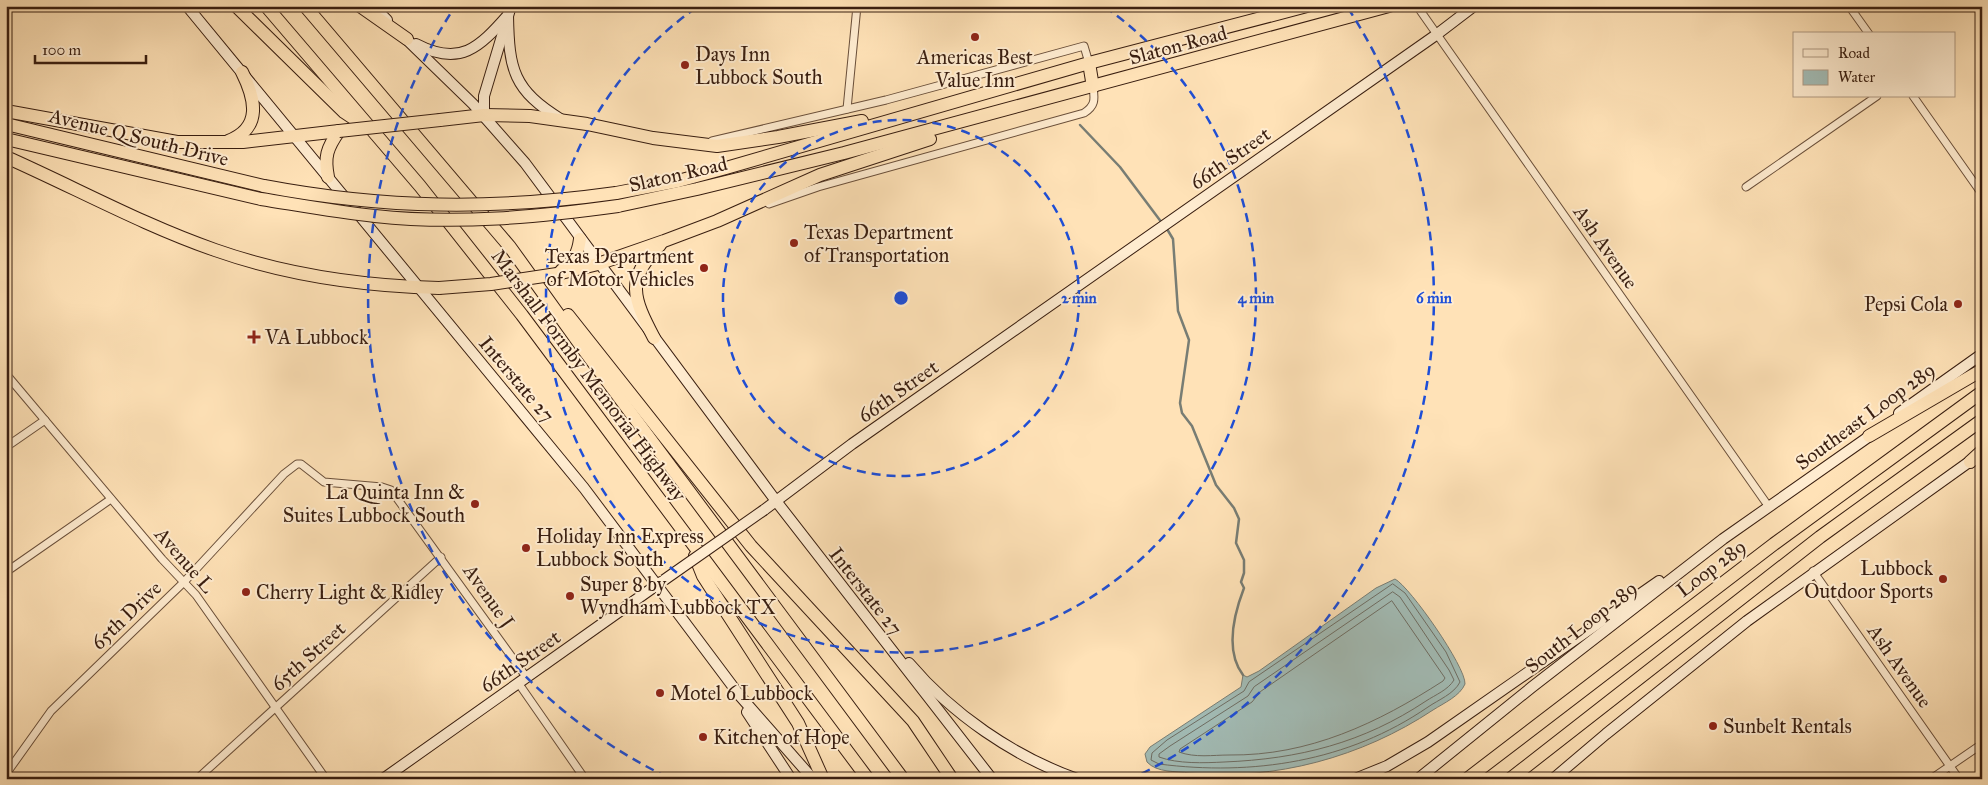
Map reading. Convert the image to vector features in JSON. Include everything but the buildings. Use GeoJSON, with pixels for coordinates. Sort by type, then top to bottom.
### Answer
{"type":"FeatureCollection","features":[{"type":"Feature","properties":{"kind":"highway"},"geometry":{"type":"LineString","coordinates":[[236,6],[344,112],[375,134]]}},
{"type":"Feature","properties":{"kind":"highway","name":"Marshall Formby Memorial Highway"},"geometry":{"type":"LineString","coordinates":[[266,6],[420,186],[522,315],[868,779]]}},
{"type":"Feature","properties":{"kind":"highway","name":"Marshall Formby Memorial Highway"},"geometry":{"type":"LineString","coordinates":[[305,6],[510,247],[584,350],[902,779]]}},
{"type":"Feature","properties":{"kind":"highway"},"geometry":{"type":"LineString","coordinates":[[360,6],[407,39]]}},
{"type":"Feature","properties":{"kind":"highway","name":"Slaton Road"},"geometry":{"type":"LineString","coordinates":[[617,200],[1089,63],[1307,6]]}},
{"type":"Feature","properties":{"kind":"highway","name":"Slaton Road"},"geometry":{"type":"LineString","coordinates":[[263,193],[375,216],[449,219],[523,217],[617,200],[697,190],[1093,88],[1389,6]]}},
{"type":"Feature","properties":{"kind":"highway"},"geometry":{"type":"LineString","coordinates":[[1089,63],[1093,88]]}},
{"type":"Feature","properties":{"kind":"highway"},"geometry":{"type":"LineString","coordinates":[[223,142],[242,132],[253,115],[252,91],[242,72]]}},
{"type":"Feature","properties":{"kind":"highway"},"geometry":{"type":"LineString","coordinates":[[6,157],[174,235],[239,258],[312,276],[438,288],[491,284],[557,274],[598,264],[717,221],[820,175],[1013,109]]}},
{"type":"Feature","properties":{"kind":"highway"},"geometry":{"type":"LineString","coordinates":[[6,111],[154,139],[223,142],[484,115],[530,116],[563,120],[654,138],[718,146],[919,112]]}},
{"type":"Feature","properties":{"kind":"highway","name":"Avenue Q South Drive"},"geometry":{"type":"LineString","coordinates":[[6,124],[263,193]]}},
{"type":"Feature","properties":{"kind":"highway"},"geometry":{"type":"LineString","coordinates":[[328,177],[325,160],[326,151],[339,131]]}},
{"type":"Feature","properties":{"kind":"highway","name":"Avenue Q South Drive"},"geometry":{"type":"LineString","coordinates":[[6,138],[263,193]]}},
{"type":"Feature","properties":{"kind":"highway"},"geometry":{"type":"LineString","coordinates":[[557,274],[573,261],[579,252],[580,239]]}},
{"type":"Feature","properties":{"kind":"highway"},"geometry":{"type":"LineString","coordinates":[[654,338],[639,310],[635,290],[638,274],[645,259],[664,241]]}},
{"type":"Feature","properties":{"kind":"highway"},"geometry":{"type":"LineString","coordinates":[[510,247],[577,326],[750,546],[907,714],[952,779]]}},
{"type":"Feature","properties":{"kind":"highway"},"geometry":{"type":"LineString","coordinates":[[1869,436],[1982,370]]}},
{"type":"Feature","properties":{"kind":"highway","name":"Loop 289"},"geometry":{"type":"LineString","coordinates":[[1467,779],[1800,524],[1982,392]]}},
{"type":"Feature","properties":{"kind":"highway","name":"Loop 289"},"geometry":{"type":"LineString","coordinates":[[1510,779],[1820,537],[1982,420]]}},
{"type":"Feature","properties":{"kind":"highway"},"geometry":{"type":"LineString","coordinates":[[1970,462],[1982,452]]}},
{"type":"Feature","properties":{"kind":"highway"},"geometry":{"type":"LineString","coordinates":[[689,539],[703,576],[798,723],[823,779]]}},
{"type":"Feature","properties":{"kind":"main road","name":"Interstate 27"},"geometry":{"type":"LineString","coordinates":[[187,6],[584,488],[660,583],[730,684],[813,779]]}},
{"type":"Feature","properties":{"kind":"main road","name":"Interstate 27"},"geometry":{"type":"LineString","coordinates":[[373,6],[484,115],[526,163],[598,264],[823,564],[992,779]]}},
{"type":"Feature","properties":{"kind":"main road","name":"66th Street"},"geometry":{"type":"LineString","coordinates":[[383,779],[764,510],[861,438],[1436,35],[1474,6]]}},
{"type":"Feature","properties":{"kind":"main road"},"geometry":{"type":"LineString","coordinates":[[407,39],[431,52],[444,55],[464,52],[482,44],[509,11]]}},
{"type":"Feature","properties":{"kind":"main road"},"geometry":{"type":"LineString","coordinates":[[484,115],[484,96],[509,11]]}},
{"type":"Feature","properties":{"kind":"main road"},"geometry":{"type":"LineString","coordinates":[[509,11],[510,58],[519,81],[541,107],[563,120]]}},
{"type":"Feature","properties":{"kind":"main road","name":"Southeast Loop 289"},"geometry":{"type":"LineString","coordinates":[[1769,507],[1982,354]]}},
{"type":"Feature","properties":{"kind":"main road"},"geometry":{"type":"LineString","coordinates":[[1554,779],[1746,620],[1970,462]]}},
{"type":"Feature","properties":{"kind":"main road","name":"South Loop 289"},"geometry":{"type":"LineString","coordinates":[[1418,779],[1532,687],[1723,539],[1769,507]]}},
{"type":"Feature","properties":{"kind":"main road"},"geometry":{"type":"LineString","coordinates":[[1355,779],[1387,766],[1428,742],[1679,567],[1723,539]]}},
{"type":"Feature","properties":{"kind":"main road"},"geometry":{"type":"LineString","coordinates":[[823,564],[914,669],[952,707],[1005,744],[1077,779]]}},
{"type":"Feature","properties":{"kind":"main road"},"geometry":{"type":"LineString","coordinates":[[730,684],[791,779]]}},
{"type":"Feature","properties":{"kind":"main road"},"geometry":{"type":"LineString","coordinates":[[1560,779],[1606,734]]}},
{"type":"Feature","properties":{"kind":"street"},"geometry":{"type":"LineString","coordinates":[[847,109],[857,6]]}},
{"type":"Feature","properties":{"kind":"street","name":"Ash Avenue"},"geometry":{"type":"LineString","coordinates":[[1416,6],[1769,507]]}},
{"type":"Feature","properties":{"kind":"street"},"geometry":{"type":"LineString","coordinates":[[1849,6],[1868,32]]}},
{"type":"Feature","properties":{"kind":"street","name":"Slaton Road"},"geometry":{"type":"LineString","coordinates":[[695,143],[725,138],[847,109],[1084,46],[1089,63]]}},
{"type":"Feature","properties":{"kind":"street"},"geometry":{"type":"LineString","coordinates":[[717,221],[818,187],[1084,113],[1091,108],[1095,101],[1093,88]]}},
{"type":"Feature","properties":{"kind":"street"},"geometry":{"type":"LineString","coordinates":[[1746,187],[1873,98]]}},
{"type":"Feature","properties":{"kind":"street"},"geometry":{"type":"LineString","coordinates":[[1914,98],[1982,194]]}},
{"type":"Feature","properties":{"kind":"street","name":"Avenue L"},"geometry":{"type":"LineString","coordinates":[[6,374],[196,595],[326,779]]}},
{"type":"Feature","properties":{"kind":"street"},"geometry":{"type":"LineString","coordinates":[[6,447],[45,420]]}},
{"type":"Feature","properties":{"kind":"street","name":"Avenue J"},"geometry":{"type":"LineString","coordinates":[[297,464],[301,464],[324,482],[382,487],[392,490],[441,557],[586,779]]}},
{"type":"Feature","properties":{"kind":"street","name":"65th Drive"},"geometry":{"type":"LineString","coordinates":[[6,774],[51,711],[184,582],[284,474],[297,464]]}},
{"type":"Feature","properties":{"kind":"street"},"geometry":{"type":"LineString","coordinates":[[6,572],[111,498]]}},
{"type":"Feature","properties":{"kind":"street","name":"65th Street"},"geometry":{"type":"LineString","coordinates":[[197,779],[441,557]]}},
{"type":"Feature","properties":{"kind":"street","name":"Ash Avenue"},"geometry":{"type":"LineString","coordinates":[[1814,571],[1959,779]]}},
{"type":"Feature","properties":{"kind":"street"},"geometry":{"type":"LineString","coordinates":[[1931,779],[1982,744]]}},
{"type":"Feature","properties":{"kind":"water"},"geometry":{"type":"Polygon","coordinates":[[[1395,579],[1424,611],[1457,662],[1465,684],[1451,699],[1406,727],[1377,741],[1347,753],[1286,769],[1222,775],[1161,770],[1147,762],[1145,754],[1150,747],[1241,687],[1243,675],[1247,677],[1259,671],[1376,588],[1395,579]]]}},
{"type":"Feature","properties":{"kind":"waterway"},"geometry":{"type":"LineString","coordinates":[[1080,125],[1120,167],[1162,223]]}},
{"type":"Feature","properties":{"kind":"waterway"},"geometry":{"type":"LineString","coordinates":[[1167,229],[1173,239],[1178,311],[1189,340],[1180,403],[1182,413],[1192,426],[1216,485],[1234,508],[1239,519],[1236,543],[1244,560],[1244,573],[1241,582],[1244,588],[1237,609],[1233,644],[1237,665],[1243,675]]}},
{"type":"Feature","properties":{"kind":"place","name":"Americas Best Value Inn"},"geometry":{"type":"Point","coordinates":[975,37]}},
{"type":"Feature","properties":{"kind":"place","name":"Days Inn Lubbock South"},"geometry":{"type":"Point","coordinates":[685,65]}},
{"type":"Feature","properties":{"kind":"place","name":"Texas Department of Transportation"},"geometry":{"type":"Point","coordinates":[794,243]}},
{"type":"Feature","properties":{"kind":"place","name":"Texas Department of Motor Vehicles"},"geometry":{"type":"Point","coordinates":[704,268]}},
{"type":"Feature","properties":{"kind":"place","name":"Pepsi Cola"},"geometry":{"type":"Point","coordinates":[1958,304]}},
{"type":"Feature","properties":{"kind":"place","name":"VA Lubbock"},"geometry":{"type":"Point","coordinates":[254,337]}},
{"type":"Feature","properties":{"kind":"place","name":"La Quinta Inn & Suites Lubbock South"},"geometry":{"type":"Point","coordinates":[475,504]}},
{"type":"Feature","properties":{"kind":"place","name":"Holiday Inn Express Lubbock South"},"geometry":{"type":"Point","coordinates":[526,548]}},
{"type":"Feature","properties":{"kind":"place","name":"Lubbock Outdoor Sports"},"geometry":{"type":"Point","coordinates":[1943,579]}},
{"type":"Feature","properties":{"kind":"place","name":"Cherry Light & Ridley"},"geometry":{"type":"Point","coordinates":[246,592]}},
{"type":"Feature","properties":{"kind":"place","name":"Super 8 by Wyndham Lubbock TX"},"geometry":{"type":"Point","coordinates":[570,596]}},
{"type":"Feature","properties":{"kind":"place","name":"Motel 6 Lubbock"},"geometry":{"type":"Point","coordinates":[660,693]}},
{"type":"Feature","properties":{"kind":"place","name":"Sunbelt Rentals"},"geometry":{"type":"Point","coordinates":[1713,726]}},
{"type":"Feature","properties":{"kind":"place","name":"Kitchen of Hope"},"geometry":{"type":"Point","coordinates":[703,737]}}]}
